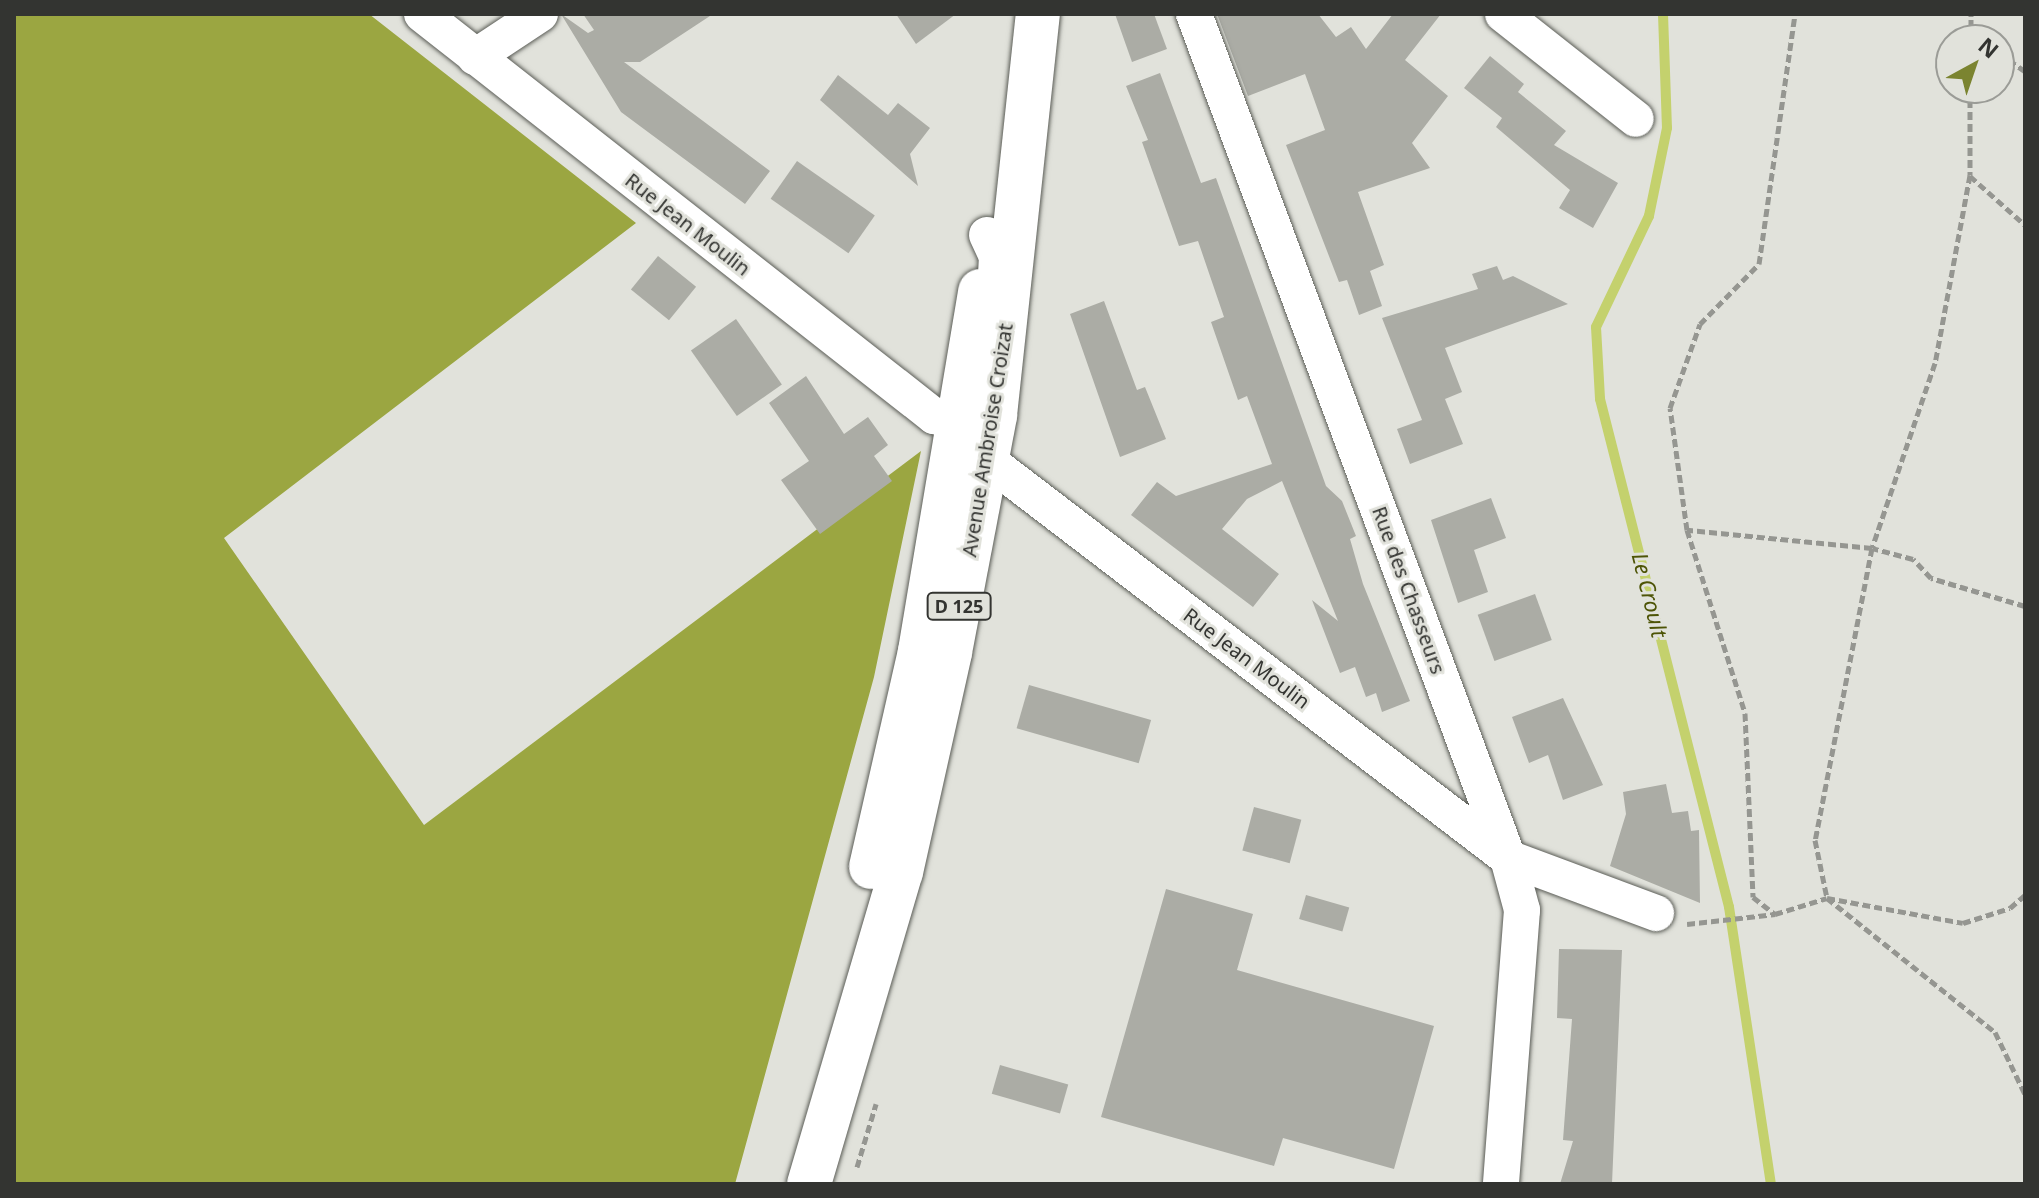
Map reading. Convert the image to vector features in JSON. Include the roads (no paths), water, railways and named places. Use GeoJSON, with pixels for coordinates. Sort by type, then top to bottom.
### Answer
{"type":"FeatureCollection","features":[{"type":"Feature","properties":{"kind":"main road","name":"Avenue Ambroise Croizat"},"geometry":{"type":"LineString","coordinates":[[784,1184],[876,846],[960,421],[987,235],[1012,14]]}},
{"type":"Feature","properties":{"kind":"main road","name":"Avenue Ambroise Croizat"},"geometry":{"type":"LineString","coordinates":[[809,1184],[901,872],[986,459],[1038,14]]}},
{"type":"Feature","properties":{"kind":"street","name":"Rue Jean Moulin"},"geometry":{"type":"LineString","coordinates":[[422,14],[934,416],[960,421]]}},
{"type":"Feature","properties":{"kind":"street"},"geometry":{"type":"LineString","coordinates":[[475,57],[540,14]]}},
{"type":"Feature","properties":{"kind":"street","name":"Rue des Chasseurs"},"geometry":{"type":"LineString","coordinates":[[1194,14],[1508,858],[1522,910],[1501,1184]]}},
{"type":"Feature","properties":{"kind":"street"},"geometry":{"type":"LineString","coordinates":[[1503,14],[1636,119]]}},
{"type":"Feature","properties":{"kind":"street"},"geometry":{"type":"LineString","coordinates":[[986,459],[976,438],[998,267],[987,235]]}},
{"type":"Feature","properties":{"kind":"street","name":"Rue Jean Moulin"},"geometry":{"type":"LineString","coordinates":[[986,459],[1508,858],[1656,913]]}},
{"type":"Feature","properties":{"kind":"waterway","name":"Le Croult"},"geometry":{"type":"LineString","coordinates":[[1663,14],[1667,128],[1649,216],[1596,327],[1600,399],[1729,907],[1771,1184]]}}]}
